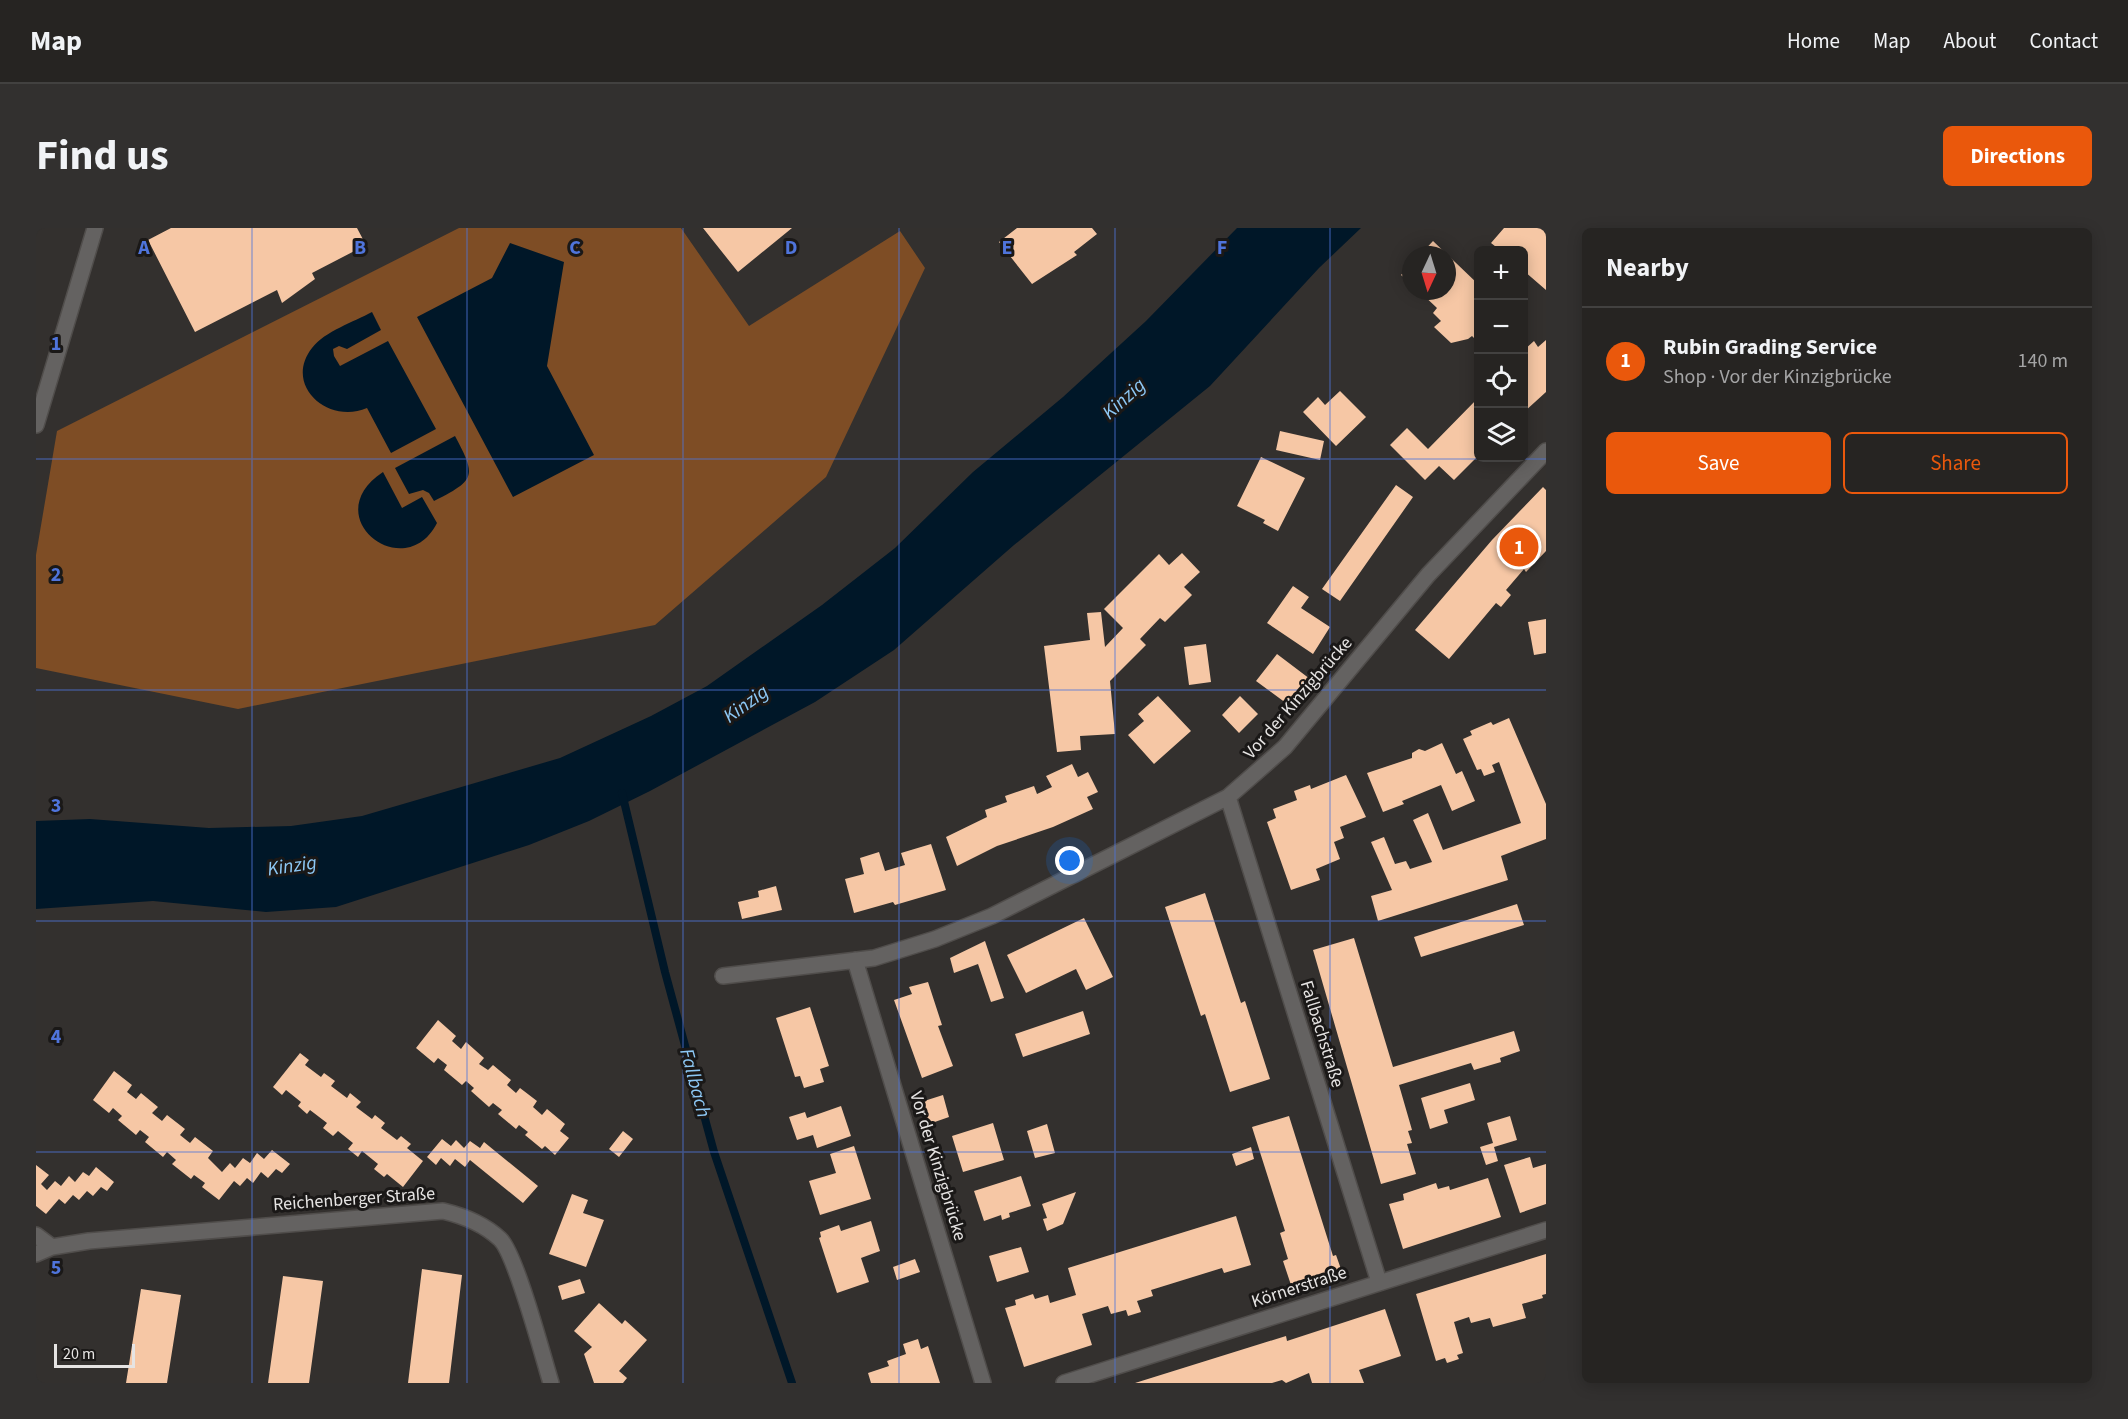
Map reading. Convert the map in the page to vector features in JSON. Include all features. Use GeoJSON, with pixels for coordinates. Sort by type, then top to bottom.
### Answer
{"type":"FeatureCollection","features":[{"type":"Feature","properties":{"kind":"street"},"geometry":{"type":"LineString","coordinates":[[36,425],[96,228]]}},
{"type":"Feature","properties":{"kind":"street","name":"Vor der Kinzigbrücke"},"geometry":{"type":"LineString","coordinates":[[723,976],[890,954],[992,916],[1228,797],[1285,747],[1428,574],[1546,451]]}},
{"type":"Feature","properties":{"kind":"street","name":"Fallbachstraße"},"geometry":{"type":"LineString","coordinates":[[1228,797],[1379,1282]]}},
{"type":"Feature","properties":{"kind":"street","name":"Vor der Kinzigbrücke"},"geometry":{"type":"LineString","coordinates":[[855,960],[984,1383]]}},
{"type":"Feature","properties":{"kind":"street","name":"Reichenberger Straße"},"geometry":{"type":"LineString","coordinates":[[36,1254],[52,1247],[89,1241],[443,1211],[462,1216],[483,1226],[502,1241],[517,1275],[551,1383]]}},
{"type":"Feature","properties":{"kind":"street","name":"Körnerstraße"},"geometry":{"type":"LineString","coordinates":[[1065,1383],[1546,1230]]}},
{"type":"Feature","properties":{"kind":"street"},"geometry":{"type":"LineString","coordinates":[[36,1235],[52,1247]]}},
{"type":"Feature","properties":{"kind":"shaded area"},"geometry":{"type":"Polygon","coordinates":[[[459,228],[681,228],[749,326],[900,231],[925,268],[826,477],[655,625],[238,709],[36,668],[36,555],[57,431],[459,228]]]}},
{"type":"Feature","properties":{"kind":"water","name":"Kinzig"},"geometry":{"type":"Polygon","coordinates":[[[1237,228],[1361,228],[1319,268],[1210,386],[1014,545],[894,650],[815,702],[650,791],[589,821],[529,845],[336,907],[266,912],[153,901],[36,909],[36,821],[90,819],[209,828],[291,826],[362,816],[560,758],[651,716],[707,686],[822,605],[895,548],[973,472],[1063,397],[1146,321],[1237,228]]]}},
{"type":"Feature","properties":{"kind":"water"},"geometry":{"type":"Polygon","coordinates":[[[510,243],[564,262],[547,366],[594,455],[513,497],[417,317],[492,278],[510,243]]]}},
{"type":"Feature","properties":{"kind":"water"},"geometry":{"type":"Polygon","coordinates":[[[372,312],[381,330],[347,349],[339,346],[333,349],[334,356],[340,366],[388,341],[436,429],[391,453],[367,408],[352,412],[338,411],[325,406],[306,388],[303,375],[304,362],[318,342],[332,332],[372,312]]]}},
{"type":"Feature","properties":{"kind":"water"},"geometry":{"type":"Polygon","coordinates":[[[455,436],[469,469],[464,482],[458,488],[434,501],[429,493],[423,490],[409,494],[395,468],[455,436]]]}},
{"type":"Feature","properties":{"kind":"water"},"geometry":{"type":"Polygon","coordinates":[[[383,472],[402,508],[422,497],[437,523],[423,541],[406,548],[388,546],[372,538],[362,525],[358,508],[364,490],[383,472]]]}},
{"type":"Feature","properties":{"kind":"building"},"geometry":{"type":"Polygon","coordinates":[[[171,228],[357,228],[366,245],[312,273],[315,279],[282,303],[277,290],[195,332],[148,240],[171,228]]]}},
{"type":"Feature","properties":{"kind":"building"},"geometry":{"type":"Polygon","coordinates":[[[703,228],[792,228],[738,272],[703,228]]]}},
{"type":"Feature","properties":{"kind":"building"},"geometry":{"type":"Polygon","coordinates":[[[1017,228],[1092,228],[1097,234],[1074,252],[1077,255],[1032,284],[999,242],[1017,228]]]}},
{"type":"Feature","properties":{"kind":"building"},"geometry":{"type":"Polygon","coordinates":[[[1504,228],[1546,228],[1546,290],[1528,274],[1528,246],[1495,246],[1491,243],[1504,228]]]}},
{"type":"Feature","properties":{"kind":"building"},"geometry":{"type":"Polygon","coordinates":[[[1433,241],[1438,246],[1428,246],[1433,241]]]}},
{"type":"Feature","properties":{"kind":"building"},"geometry":{"type":"Polygon","coordinates":[[[1456,263],[1474,280],[1474,338],[1472,336],[1451,343],[1434,327],[1441,321],[1433,313],[1437,308],[1429,300],[1456,300],[1456,263]]]}},
{"type":"Feature","properties":{"kind":"building"},"geometry":{"type":"Polygon","coordinates":[[[1546,340],[1546,392],[1528,408],[1528,346],[1534,341],[1538,347],[1546,340]]]}},
{"type":"Feature","properties":{"kind":"building"},"geometry":{"type":"Polygon","coordinates":[[[1340,391],[1366,417],[1336,446],[1303,412],[1318,397],[1325,405],[1340,391]]]}},
{"type":"Feature","properties":{"kind":"building"},"geometry":{"type":"Polygon","coordinates":[[[1474,402],[1474,460],[1454,480],[1439,466],[1425,480],[1390,445],[1407,428],[1428,449],[1474,402]]]}},
{"type":"Feature","properties":{"kind":"building"},"geometry":{"type":"Polygon","coordinates":[[[1280,431],[1324,441],[1320,460],[1276,450],[1280,431]]]}},
{"type":"Feature","properties":{"kind":"building"},"geometry":{"type":"Polygon","coordinates":[[[1261,457],[1305,478],[1278,531],[1263,523],[1265,520],[1237,506],[1261,457]]]}},
{"type":"Feature","properties":{"kind":"building"},"geometry":{"type":"Polygon","coordinates":[[[1396,485],[1413,497],[1340,601],[1322,589],[1396,485]]]}},
{"type":"Feature","properties":{"kind":"building"},"geometry":{"type":"Polygon","coordinates":[[[1543,487],[1546,490],[1546,551],[1526,572],[1524,569],[1506,590],[1511,595],[1501,607],[1496,603],[1449,659],[1415,630],[1492,540],[1543,487]]]}},
{"type":"Feature","properties":{"kind":"building"},"geometry":{"type":"Polygon","coordinates":[[[1182,553],[1200,572],[1184,587],[1192,595],[1165,622],[1160,618],[1140,639],[1146,645],[1110,681],[1115,734],[1080,736],[1081,750],[1057,752],[1044,646],[1090,640],[1087,613],[1101,612],[1105,647],[1123,628],[1104,609],[1159,554],[1169,565],[1182,553]]]}},
{"type":"Feature","properties":{"kind":"building"},"geometry":{"type":"Polygon","coordinates":[[[1293,586],[1309,597],[1301,608],[1330,627],[1313,654],[1267,623],[1293,586]]]}},
{"type":"Feature","properties":{"kind":"building"},"geometry":{"type":"Polygon","coordinates":[[[1546,619],[1546,653],[1534,655],[1528,622],[1546,619]]]}},
{"type":"Feature","properties":{"kind":"building"},"geometry":{"type":"Polygon","coordinates":[[[1206,644],[1211,682],[1189,685],[1184,647],[1206,644]]]}},
{"type":"Feature","properties":{"kind":"building"},"geometry":{"type":"Polygon","coordinates":[[[1277,654],[1310,679],[1290,706],[1256,681],[1277,654]]]}},
{"type":"Feature","properties":{"kind":"building"},"geometry":{"type":"Polygon","coordinates":[[[1158,696],[1191,731],[1154,764],[1128,735],[1144,721],[1138,714],[1158,696]]]}},
{"type":"Feature","properties":{"kind":"building"},"geometry":{"type":"Polygon","coordinates":[[[1240,696],[1258,714],[1239,733],[1222,715],[1240,696]]]}},
{"type":"Feature","properties":{"kind":"building"},"geometry":{"type":"Polygon","coordinates":[[[1509,718],[1546,804],[1546,839],[1501,856],[1508,880],[1378,921],[1371,896],[1392,890],[1371,842],[1384,837],[1395,864],[1406,861],[1410,869],[1432,862],[1413,820],[1428,813],[1443,850],[1521,823],[1499,762],[1492,765],[1495,772],[1484,776],[1481,769],[1477,770],[1463,739],[1472,735],[1470,731],[1491,722],[1493,725],[1509,718]]]}},
{"type":"Feature","properties":{"kind":"building"},"geometry":{"type":"Polygon","coordinates":[[[1442,743],[1456,774],[1462,771],[1475,801],[1452,811],[1441,785],[1402,801],[1404,804],[1383,812],[1367,773],[1412,758],[1412,753],[1419,749],[1425,751],[1442,743]]]}},
{"type":"Feature","properties":{"kind":"building"},"geometry":{"type":"Polygon","coordinates":[[[1072,764],[1078,777],[1088,772],[1098,792],[1087,797],[1093,809],[1053,827],[997,846],[957,866],[946,837],[987,817],[985,810],[1007,802],[1005,796],[1034,786],[1037,794],[1052,787],[1046,776],[1072,764]]]}},
{"type":"Feature","properties":{"kind":"building"},"geometry":{"type":"Polygon","coordinates":[[[1346,775],[1366,817],[1340,827],[1344,838],[1334,842],[1340,859],[1316,869],[1320,880],[1291,890],[1267,822],[1276,818],[1273,809],[1297,800],[1294,791],[1310,785],[1311,789],[1346,775]]]}},
{"type":"Feature","properties":{"kind":"building"},"geometry":{"type":"Polygon","coordinates":[[[931,844],[946,890],[895,905],[893,902],[854,913],[845,879],[864,874],[860,858],[879,852],[885,871],[905,865],[901,853],[931,844]]]}},
{"type":"Feature","properties":{"kind":"building"},"geometry":{"type":"Polygon","coordinates":[[[776,886],[782,910],[742,919],[738,902],[759,897],[758,891],[776,886]]]}},
{"type":"Feature","properties":{"kind":"building"},"geometry":{"type":"Polygon","coordinates":[[[1205,893],[1241,1003],[1245,1001],[1270,1079],[1230,1092],[1205,1014],[1201,1016],[1165,907],[1205,893]]]}},
{"type":"Feature","properties":{"kind":"building"},"geometry":{"type":"Polygon","coordinates":[[[1517,904],[1524,925],[1421,957],[1414,937],[1517,904]]]}},
{"type":"Feature","properties":{"kind":"building"},"geometry":{"type":"Polygon","coordinates":[[[1084,918],[1113,977],[1086,990],[1076,969],[1026,993],[1007,955],[1084,918]]]}},
{"type":"Feature","properties":{"kind":"building"},"geometry":{"type":"Polygon","coordinates":[[[1354,938],[1393,1067],[1514,1031],[1520,1051],[1500,1058],[1501,1062],[1474,1070],[1471,1063],[1399,1085],[1412,1130],[1408,1131],[1412,1143],[1407,1144],[1416,1174],[1381,1184],[1313,950],[1354,938]]]}},
{"type":"Feature","properties":{"kind":"building"},"geometry":{"type":"Polygon","coordinates":[[[985,941],[1004,998],[991,1002],[978,964],[954,973],[950,958],[985,941]]]}},
{"type":"Feature","properties":{"kind":"building"},"geometry":{"type":"Polygon","coordinates":[[[928,982],[942,1025],[938,1026],[953,1066],[922,1078],[894,1000],[912,994],[909,987],[928,982]]]}},
{"type":"Feature","properties":{"kind":"building"},"geometry":{"type":"Polygon","coordinates":[[[810,1007],[829,1066],[820,1069],[824,1082],[804,1088],[800,1076],[795,1077],[776,1018],[810,1007]]]}},
{"type":"Feature","properties":{"kind":"building"},"geometry":{"type":"Polygon","coordinates":[[[1083,1011],[1090,1034],[1023,1057],[1015,1034],[1083,1011]]]}},
{"type":"Feature","properties":{"kind":"building"},"geometry":{"type":"Polygon","coordinates":[[[438,1020],[456,1036],[452,1041],[461,1049],[466,1042],[484,1058],[479,1064],[488,1070],[493,1065],[511,1080],[507,1085],[516,1093],[520,1088],[537,1101],[533,1107],[542,1115],[547,1109],[565,1124],[560,1131],[569,1138],[555,1155],[545,1146],[542,1149],[525,1135],[528,1132],[519,1125],[516,1129],[498,1114],[502,1110],[493,1103],[489,1107],[471,1091],[474,1088],[466,1081],[462,1085],[444,1070],[447,1065],[438,1058],[434,1063],[416,1048],[438,1020]]]}},
{"type":"Feature","properties":{"kind":"building"},"geometry":{"type":"Polygon","coordinates":[[[300,1053],[309,1060],[305,1065],[321,1077],[324,1073],[335,1081],[331,1086],[347,1098],[350,1093],[361,1102],[356,1107],[372,1119],[375,1115],[385,1123],[381,1128],[397,1140],[401,1136],[411,1144],[407,1148],[423,1161],[403,1187],[387,1174],[384,1177],[374,1169],[378,1164],[362,1151],[358,1157],[348,1149],[353,1143],[338,1131],[333,1136],[323,1128],[327,1123],[310,1110],[307,1114],[298,1106],[301,1102],[286,1090],[282,1095],[273,1087],[300,1053]]]}},
{"type":"Feature","properties":{"kind":"building"},"geometry":{"type":"Polygon","coordinates":[[[114,1071],[132,1085],[127,1092],[136,1099],[141,1093],[158,1107],[152,1113],[162,1121],[167,1115],[185,1129],[180,1135],[190,1143],[195,1137],[213,1151],[208,1158],[222,1172],[230,1163],[235,1168],[243,1158],[250,1163],[257,1153],[264,1159],[272,1150],[290,1164],[282,1173],[276,1169],[268,1178],[261,1172],[253,1183],[247,1178],[240,1186],[234,1181],[219,1200],[202,1187],[205,1183],[194,1175],[191,1179],[172,1164],[176,1160],[167,1152],[163,1157],[145,1142],[149,1137],[140,1130],[136,1135],[118,1120],[122,1116],[113,1108],[109,1113],[93,1100],[114,1071]]]}},
{"type":"Feature","properties":{"kind":"building"},"geometry":{"type":"Polygon","coordinates":[[[1470,1083],[1475,1100],[1444,1110],[1448,1123],[1430,1129],[1421,1098],[1470,1083]]]}},
{"type":"Feature","properties":{"kind":"building"},"geometry":{"type":"Polygon","coordinates":[[[943,1095],[949,1117],[929,1124],[921,1102],[943,1095]]]}},
{"type":"Feature","properties":{"kind":"building"},"geometry":{"type":"Polygon","coordinates":[[[841,1106],[851,1136],[817,1148],[813,1135],[797,1140],[789,1117],[805,1112],[807,1118],[841,1106]]]}},
{"type":"Feature","properties":{"kind":"building"},"geometry":{"type":"Polygon","coordinates":[[[1289,1116],[1333,1256],[1336,1255],[1342,1272],[1326,1277],[1327,1280],[1292,1288],[1283,1261],[1288,1259],[1280,1233],[1285,1231],[1252,1127],[1289,1116]]]}},
{"type":"Feature","properties":{"kind":"building"},"geometry":{"type":"Polygon","coordinates":[[[1510,1116],[1517,1140],[1494,1147],[1498,1161],[1486,1165],[1480,1147],[1493,1143],[1487,1123],[1510,1116]]]}},
{"type":"Feature","properties":{"kind":"building"},"geometry":{"type":"Polygon","coordinates":[[[993,1123],[1004,1160],[963,1172],[952,1136],[993,1123]]]}},
{"type":"Feature","properties":{"kind":"building"},"geometry":{"type":"Polygon","coordinates":[[[1047,1124],[1055,1153],[1035,1158],[1027,1131],[1047,1124]]]}},
{"type":"Feature","properties":{"kind":"building"},"geometry":{"type":"Polygon","coordinates":[[[623,1131],[633,1139],[619,1157],[609,1149],[623,1131]]]}},
{"type":"Feature","properties":{"kind":"building"},"geometry":{"type":"Polygon","coordinates":[[[442,1139],[451,1146],[456,1140],[464,1148],[470,1141],[480,1148],[484,1142],[538,1186],[523,1203],[470,1160],[465,1167],[455,1159],[450,1166],[441,1158],[436,1165],[427,1157],[442,1139]]]}},
{"type":"Feature","properties":{"kind":"building"},"geometry":{"type":"Polygon","coordinates":[[[854,1146],[871,1199],[820,1215],[809,1181],[836,1173],[830,1154],[854,1146]]]}},
{"type":"Feature","properties":{"kind":"building"},"geometry":{"type":"Polygon","coordinates":[[[1251,1147],[1254,1159],[1236,1166],[1232,1154],[1251,1147]]]}},
{"type":"Feature","properties":{"kind":"building"},"geometry":{"type":"Polygon","coordinates":[[[1530,1157],[1533,1168],[1546,1164],[1546,1204],[1520,1213],[1504,1165],[1530,1157]]]}},
{"type":"Feature","properties":{"kind":"building"},"geometry":{"type":"Polygon","coordinates":[[[36,1165],[49,1175],[41,1184],[47,1190],[55,1181],[61,1186],[69,1176],[75,1182],[83,1172],[89,1176],[96,1167],[114,1182],[107,1191],[101,1187],[93,1196],[87,1191],[79,1200],[73,1195],[65,1204],[59,1199],[46,1214],[36,1206],[36,1165]]]}},
{"type":"Feature","properties":{"kind":"building"},"geometry":{"type":"Polygon","coordinates":[[[1021,1176],[1031,1206],[1009,1213],[1010,1217],[1002,1220],[1001,1215],[984,1221],[974,1191],[1021,1176]]]}},
{"type":"Feature","properties":{"kind":"building"},"geometry":{"type":"Polygon","coordinates":[[[1488,1178],[1501,1217],[1403,1249],[1389,1204],[1404,1200],[1403,1194],[1436,1183],[1438,1189],[1449,1186],[1450,1190],[1488,1178]]]}},
{"type":"Feature","properties":{"kind":"building"},"geometry":{"type":"Polygon","coordinates":[[[1076,1192],[1063,1224],[1047,1231],[1043,1219],[1047,1218],[1042,1204],[1076,1192]]]}},
{"type":"Feature","properties":{"kind":"building"},"geometry":{"type":"Polygon","coordinates":[[[572,1194],[588,1200],[583,1213],[604,1220],[586,1267],[549,1254],[572,1194]]]}},
{"type":"Feature","properties":{"kind":"building"},"geometry":{"type":"Polygon","coordinates":[[[1236,1216],[1251,1265],[1224,1273],[1222,1268],[1151,1290],[1153,1296],[1137,1301],[1141,1312],[1128,1316],[1126,1310],[1111,1314],[1108,1306],[1082,1314],[1092,1345],[1024,1367],[1005,1308],[1016,1305],[1015,1300],[1033,1294],[1035,1299],[1048,1295],[1050,1303],[1076,1295],[1068,1268],[1236,1216]]]}},
{"type":"Feature","properties":{"kind":"building"},"geometry":{"type":"Polygon","coordinates":[[[871,1221],[880,1251],[861,1258],[869,1282],[837,1293],[819,1238],[821,1237],[820,1232],[839,1225],[841,1231],[871,1221]]]}},
{"type":"Feature","properties":{"kind":"building"},"geometry":{"type":"Polygon","coordinates":[[[1021,1247],[1029,1272],[997,1282],[989,1256],[1021,1247]]]}},
{"type":"Feature","properties":{"kind":"building"},"geometry":{"type":"Polygon","coordinates":[[[1546,1254],[1546,1294],[1542,1295],[1543,1298],[1522,1304],[1526,1318],[1493,1327],[1490,1318],[1471,1323],[1469,1317],[1454,1322],[1463,1353],[1457,1355],[1459,1359],[1447,1363],[1445,1358],[1436,1361],[1416,1294],[1546,1254]]]}},
{"type":"Feature","properties":{"kind":"building"},"geometry":{"type":"Polygon","coordinates":[[[915,1259],[920,1272],[897,1280],[893,1267],[915,1259]]]}},
{"type":"Feature","properties":{"kind":"building"},"geometry":{"type":"Polygon","coordinates":[[[422,1269],[462,1275],[449,1383],[408,1383],[422,1269]]]}},
{"type":"Feature","properties":{"kind":"building"},"geometry":{"type":"Polygon","coordinates":[[[283,1276],[323,1281],[309,1383],[268,1383],[283,1276]]]}},
{"type":"Feature","properties":{"kind":"building"},"geometry":{"type":"Polygon","coordinates":[[[580,1279],[585,1293],[562,1300],[558,1286],[580,1279]]]}},
{"type":"Feature","properties":{"kind":"building"},"geometry":{"type":"Polygon","coordinates":[[[141,1289],[181,1295],[167,1383],[126,1383],[141,1289]]]}},
{"type":"Feature","properties":{"kind":"building"},"geometry":{"type":"Polygon","coordinates":[[[599,1303],[622,1324],[625,1320],[647,1340],[619,1371],[627,1378],[623,1383],[594,1383],[584,1354],[592,1347],[574,1331],[599,1303]]]}},
{"type":"Feature","properties":{"kind":"building"},"geometry":{"type":"Polygon","coordinates":[[[1385,1309],[1401,1356],[1359,1370],[1364,1383],[1312,1383],[1309,1373],[1286,1383],[1282,1380],[1272,1383],[1135,1383],[1286,1336],[1287,1341],[1385,1309]]]}},
{"type":"Feature","properties":{"kind":"building"},"geometry":{"type":"Polygon","coordinates":[[[918,1339],[921,1349],[928,1346],[940,1383],[871,1383],[868,1373],[889,1366],[887,1361],[906,1354],[903,1344],[918,1339]]]}},
{"type":"Feature","properties":{"kind":"waterway","name":"Fallbach"},"geometry":{"type":"LineString","coordinates":[[622,793],[665,972],[714,1152],[792,1383]]}},
{"type":"Feature","properties":{"kind":"place","name":"Rubin Grading Service"},"geometry":{"type":"Point","coordinates":[1519,547]}}]}
